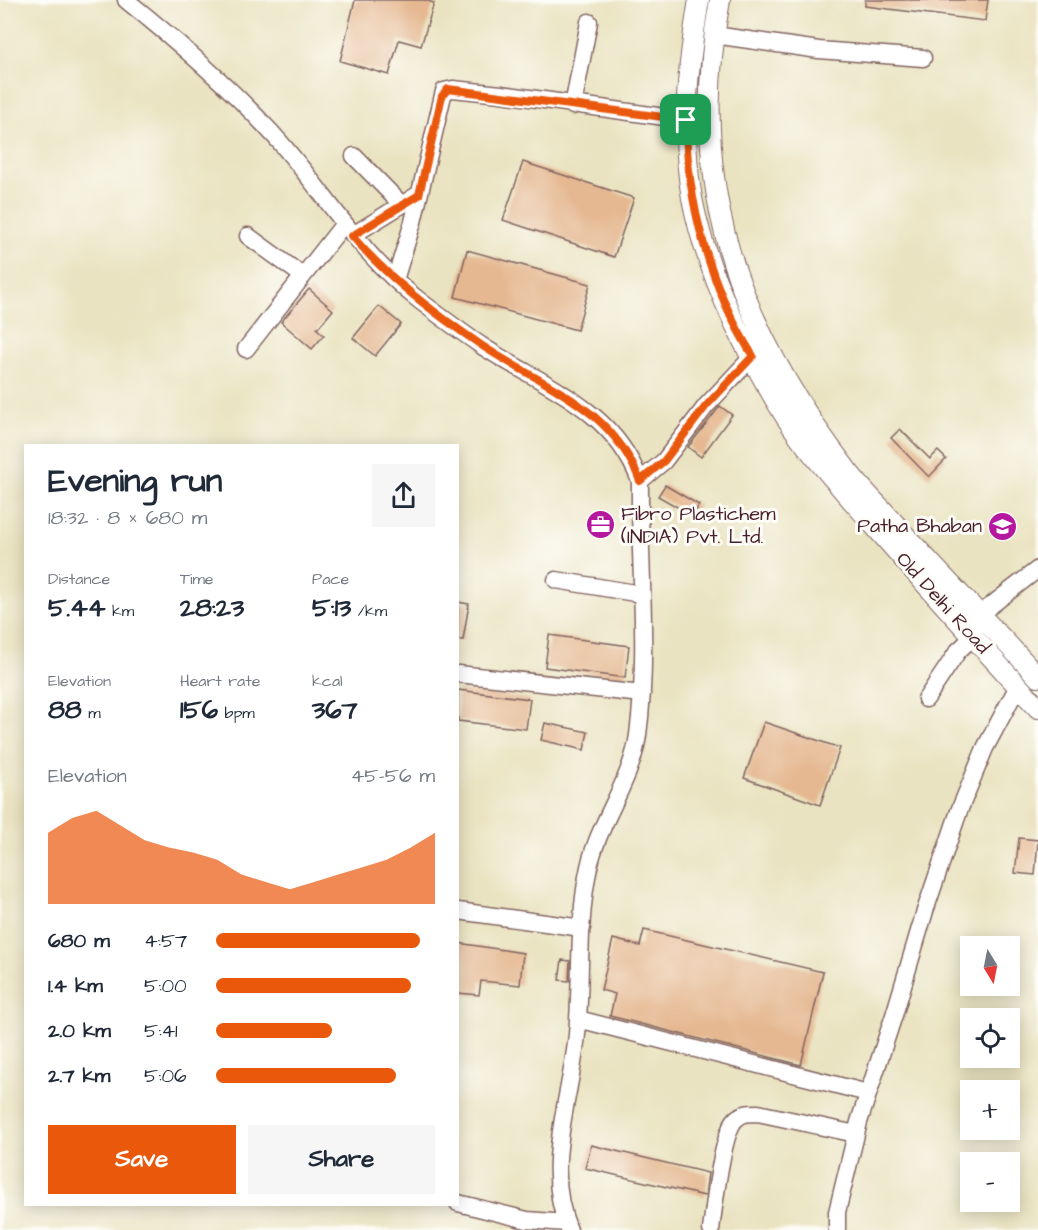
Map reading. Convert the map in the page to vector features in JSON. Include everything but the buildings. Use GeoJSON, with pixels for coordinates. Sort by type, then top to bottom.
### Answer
{"type":"FeatureCollection","features":[{"type":"Feature","properties":{"kind":"main road","name":"Old Delhi Road"},"geometry":{"type":"LineString","coordinates":[[699,0],[687,72],[686,120],[692,198],[715,276],[742,339],[779,408],[843,490],[1038,708]]}},
{"type":"Feature","properties":{"kind":"main road","name":"Old Delhi Road"},"geometry":{"type":"LineString","coordinates":[[720,0],[709,81],[712,174],[726,243],[740,284],[768,350],[799,403],[847,471],[921,554],[1038,677]]}},
{"type":"Feature","properties":{"kind":"street"},"geometry":{"type":"LineString","coordinates":[[126,0],[188,50],[272,132],[373,260],[395,280],[482,346],[572,398],[618,438],[633,463],[640,481],[642,694],[638,738],[625,778],[589,866],[582,928],[578,1019],[556,1171],[560,1208],[567,1226],[527,1220],[459,1203]]}},
{"type":"Feature","properties":{"kind":"street"},"geometry":{"type":"LineString","coordinates":[[573,106],[589,22]]}},
{"type":"Feature","properties":{"kind":"street"},"geometry":{"type":"LineString","coordinates":[[714,35],[819,50],[923,58]]}},
{"type":"Feature","properties":{"kind":"street"},"geometry":{"type":"LineString","coordinates":[[395,280],[419,195],[444,91],[453,89],[501,94],[573,106],[686,120]]}},
{"type":"Feature","properties":{"kind":"street"},"geometry":{"type":"LineString","coordinates":[[354,156],[402,205]]}},
{"type":"Feature","properties":{"kind":"street"},"geometry":{"type":"LineString","coordinates":[[246,348],[303,276],[348,230],[419,195]]}},
{"type":"Feature","properties":{"kind":"street"},"geometry":{"type":"LineString","coordinates":[[248,236],[303,276]]}},
{"type":"Feature","properties":{"kind":"street"},"geometry":{"type":"LineString","coordinates":[[640,481],[664,461],[706,406],[753,356]]}},
{"type":"Feature","properties":{"kind":"street"},"geometry":{"type":"LineString","coordinates":[[980,614],[1038,569]]}},
{"type":"Feature","properties":{"kind":"street"},"geometry":{"type":"LineString","coordinates":[[556,580],[641,594]]}},
{"type":"Feature","properties":{"kind":"street"},"geometry":{"type":"LineString","coordinates":[[926,699],[958,651],[973,637]]}},
{"type":"Feature","properties":{"kind":"street"},"geometry":{"type":"LineString","coordinates":[[459,674],[642,694]]}},
{"type":"Feature","properties":{"kind":"street"},"geometry":{"type":"LineString","coordinates":[[837,1230],[837,1212],[856,1134],[896,1012],[925,911],[959,811],[985,748],[1018,686]]}},
{"type":"Feature","properties":{"kind":"street"},"geometry":{"type":"LineString","coordinates":[[459,911],[582,928]]}},
{"type":"Feature","properties":{"kind":"street"},"geometry":{"type":"LineString","coordinates":[[578,1019],[868,1093]]}},
{"type":"Feature","properties":{"kind":"street"},"geometry":{"type":"LineString","coordinates":[[711,1230],[727,1138],[734,1120],[744,1114],[758,1113],[856,1134]]}},
{"type":"Feature","properties":{"kind":"place","name":"Fibro Plastichem (INDIA) Pvt. Ltd."},"geometry":{"type":"Point","coordinates":[600,525]}},
{"type":"Feature","properties":{"kind":"place","name":"Patha Bhaban"},"geometry":{"type":"Point","coordinates":[1003,526]}},
{"type":"Feature","properties":{"kind":"route"},"geometry":{"type":"LineString","coordinates":[[448,89],[501,94],[591,109],[686,120],[692,198],[715,276],[742,339],[753,356],[706,406],[664,461],[640,481],[633,463],[618,438],[572,398],[482,346],[418,299],[373,260],[352,236],[419,195],[442,96],[448,89]]}}]}
